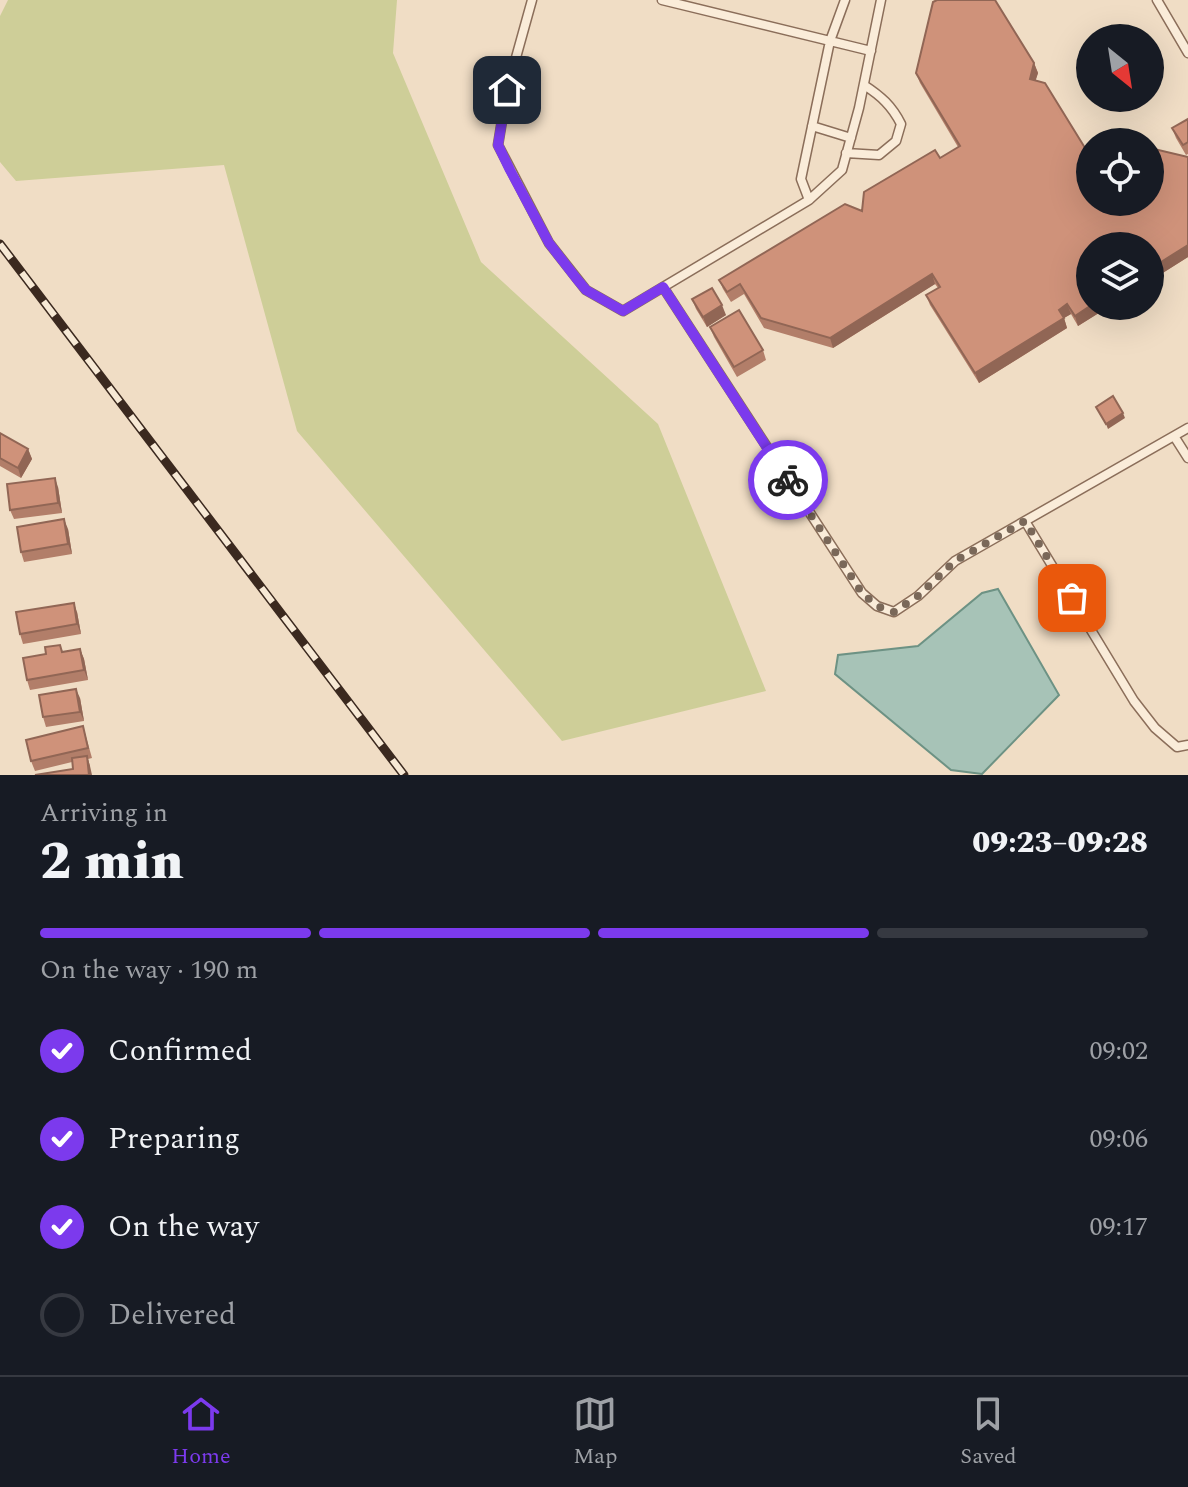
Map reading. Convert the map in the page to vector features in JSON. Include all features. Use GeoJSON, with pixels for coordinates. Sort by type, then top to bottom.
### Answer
{"type":"FeatureCollection","features":[{"type":"Feature","properties":{"kind":"lane"},"geometry":{"type":"LineString","coordinates":[[532,0],[507,90],[498,145],[549,243],[586,290],[623,311],[809,200],[842,170],[864,85],[881,0]]}},
{"type":"Feature","properties":{"kind":"lane"},"geometry":{"type":"LineString","coordinates":[[662,0],[871,51]]}},
{"type":"Feature","properties":{"kind":"lane"},"geometry":{"type":"LineString","coordinates":[[809,200],[801,179],[830,41],[845,0]]}},
{"type":"Feature","properties":{"kind":"lane"},"geometry":{"type":"LineString","coordinates":[[1157,0],[1188,53]]}},
{"type":"Feature","properties":{"kind":"lane"},"geometry":{"type":"LineString","coordinates":[[846,153],[879,155],[896,141],[901,124],[879,95],[864,85]]}},
{"type":"Feature","properties":{"kind":"lane"},"geometry":{"type":"LineString","coordinates":[[812,126],[851,138]]}},
{"type":"Feature","properties":{"kind":"lane"},"geometry":{"type":"LineString","coordinates":[[663,287],[862,593],[877,606],[894,612],[918,596],[955,561],[1188,428]]}},
{"type":"Feature","properties":{"kind":"lane"},"geometry":{"type":"LineString","coordinates":[[1174,436],[1188,458]]}},
{"type":"Feature","properties":{"kind":"lane"},"geometry":{"type":"LineString","coordinates":[[1025,521],[1134,701],[1155,728],[1177,747],[1188,745]]}},
{"type":"Feature","properties":{"kind":"green space"},"geometry":{"type":"Polygon","coordinates":[[[8,0],[397,0],[393,53],[481,262],[658,424],[766,691],[562,741],[297,431],[224,165],[16,181],[0,162],[0,16],[8,0]]]}},
{"type":"Feature","properties":{"kind":"shaded area"},"geometry":{"type":"Polygon","coordinates":[[[998,589],[1059,695],[982,774],[951,770],[835,674],[838,655],[918,646],[982,593],[998,589]]]}},
{"type":"Feature","properties":{"kind":"building"},"geometry":{"type":"Polygon","coordinates":[[[995,0],[1034,63],[1030,79],[1045,83],[1076,133],[1076,216],[1164,216],[1164,151],[1188,157],[1188,245],[1164,260],[1164,232],[1076,232],[1076,315],[1067,304],[1059,310],[1064,318],[975,373],[926,295],[940,287],[932,274],[830,338],[761,318],[740,284],[727,292],[719,280],[845,204],[862,211],[864,192],[935,150],[940,158],[960,146],[916,73],[933,2],[995,0]]]}},
{"type":"Feature","properties":{"kind":"building"},"geometry":{"type":"Polygon","coordinates":[[[1188,119],[1188,142],[1183,145],[1172,128],[1188,119]]]}},
{"type":"Feature","properties":{"kind":"building"},"geometry":{"type":"Polygon","coordinates":[[[712,288],[722,305],[703,317],[692,299],[712,288]]]}},
{"type":"Feature","properties":{"kind":"building"},"geometry":{"type":"Polygon","coordinates":[[[739,310],[763,350],[734,367],[710,327],[739,310]]]}},
{"type":"Feature","properties":{"kind":"building"},"geometry":{"type":"Polygon","coordinates":[[[1113,396],[1123,413],[1106,424],[1096,407],[1113,396]]]}},
{"type":"Feature","properties":{"kind":"building"},"geometry":{"type":"Polygon","coordinates":[[[0,433],[28,449],[18,468],[0,458],[0,433]]]}},
{"type":"Feature","properties":{"kind":"building"},"geometry":{"type":"Polygon","coordinates":[[[55,478],[58,503],[10,510],[7,484],[55,478]]]}},
{"type":"Feature","properties":{"kind":"building"},"geometry":{"type":"Polygon","coordinates":[[[64,519],[68,544],[21,552],[17,527],[64,519]]]}},
{"type":"Feature","properties":{"kind":"building"},"geometry":{"type":"Polygon","coordinates":[[[74,603],[77,624],[20,634],[16,612],[74,603]]]}},
{"type":"Feature","properties":{"kind":"building"},"geometry":{"type":"Polygon","coordinates":[[[60,645],[62,652],[80,649],[84,670],[27,680],[23,658],[46,654],[45,647],[60,645]]]}},
{"type":"Feature","properties":{"kind":"building"},"geometry":{"type":"Polygon","coordinates":[[[76,689],[80,712],[43,717],[39,695],[76,689]]]}},
{"type":"Feature","properties":{"kind":"building"},"geometry":{"type":"Polygon","coordinates":[[[83,726],[88,748],[31,761],[26,740],[83,726]]]}},
{"type":"Feature","properties":{"kind":"building"},"geometry":{"type":"Polygon","coordinates":[[[87,756],[89,775],[35,775],[73,769],[72,758],[87,756]]]}},
{"type":"Feature","properties":{"kind":"railway"},"geometry":{"type":"LineString","coordinates":[[0,244],[404,775]]}},
{"type":"Feature","properties":{"kind":"way so far"},"geometry":{"type":"LineString","coordinates":[[788,480],[862,593],[877,606],[894,612],[918,596],[955,561],[1025,521],[1072,598]]}},
{"type":"Feature","properties":{"kind":"route"},"geometry":{"type":"LineString","coordinates":[[507,90],[498,145],[549,243],[586,290],[623,311],[663,287],[788,480]]}}]}
